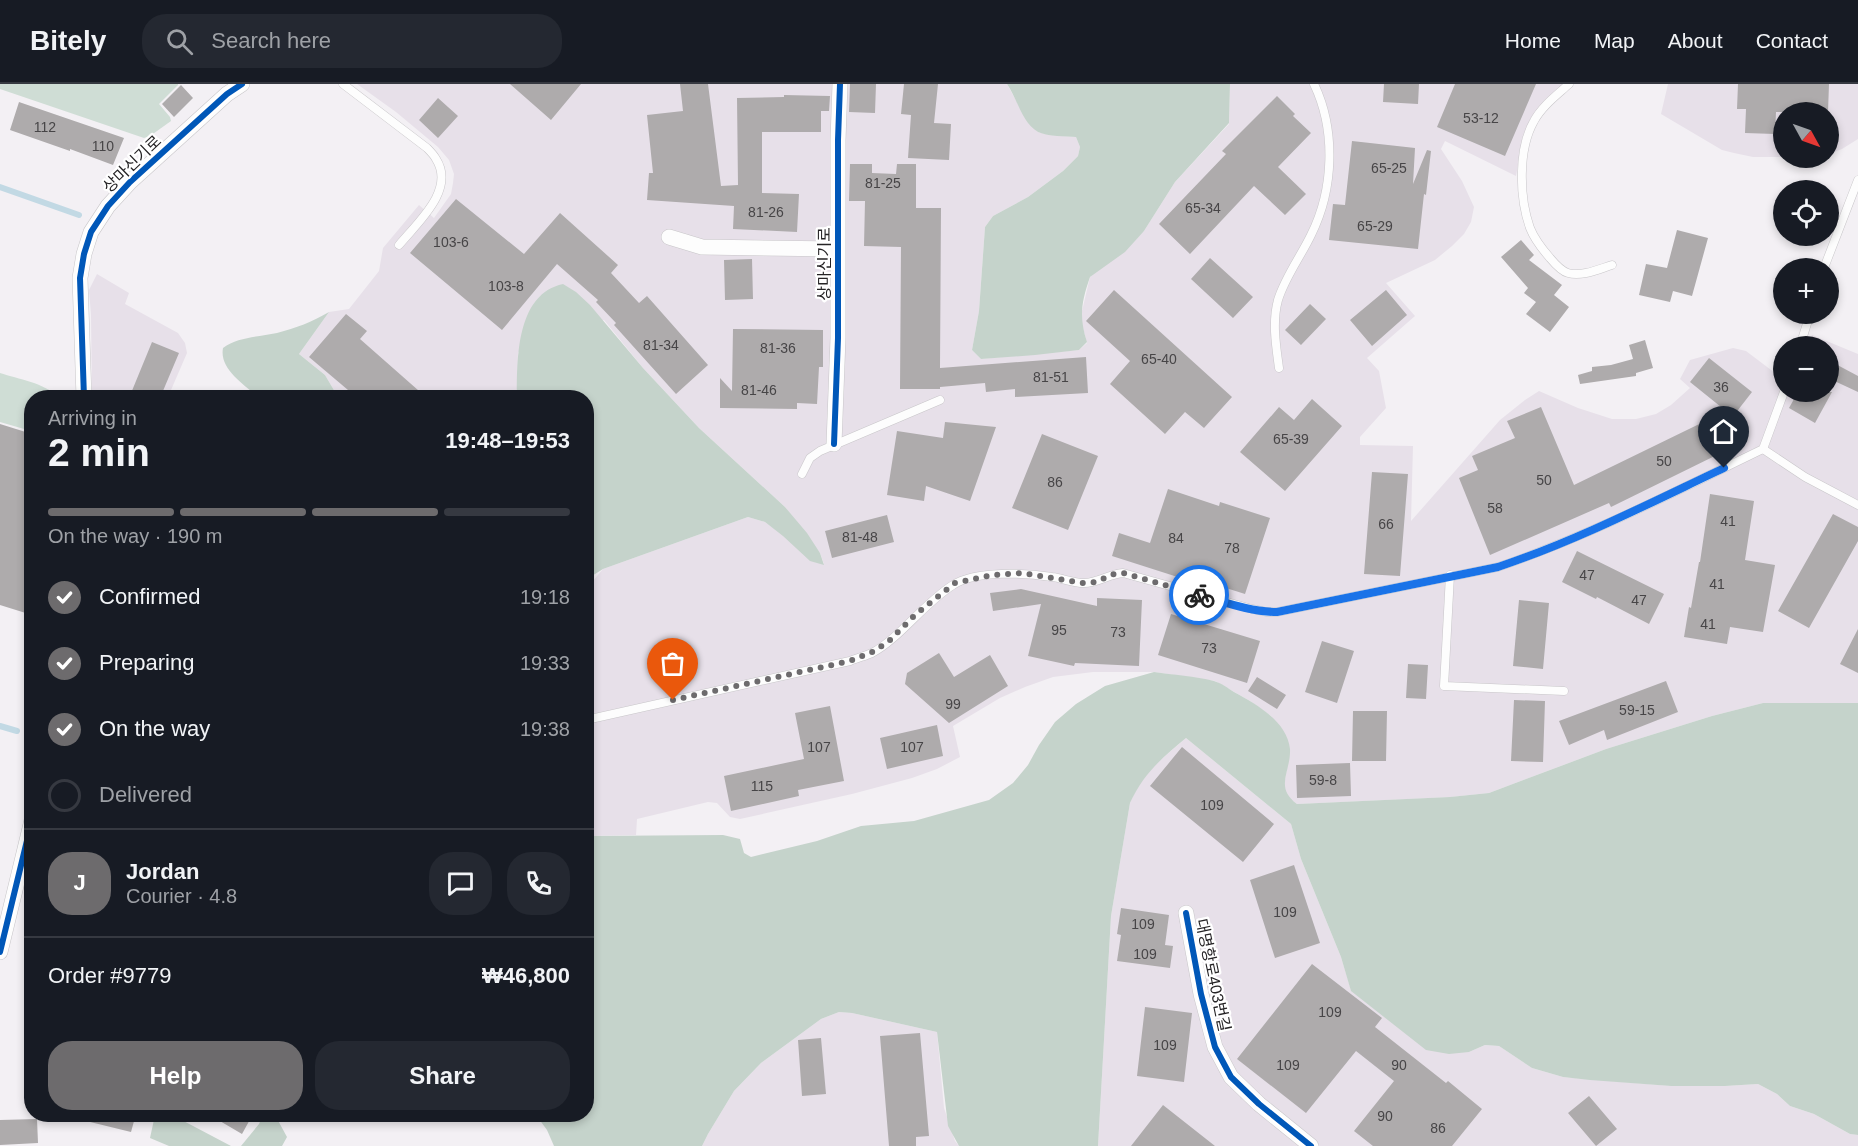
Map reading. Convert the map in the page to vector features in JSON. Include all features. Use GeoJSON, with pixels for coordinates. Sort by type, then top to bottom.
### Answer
{"type":"FeatureCollection","features":[{"type":"Feature","properties":{"kind":"street","name":"상마신기로"},"geometry":{"type":"LineString","coordinates":[[84,390],[80,278],[91,232],[108,206],[130,182],[227,94],[242,84]]}},
{"type":"Feature","properties":{"kind":"street","name":"상마신기로"},"geometry":{"type":"LineString","coordinates":[[834,444],[838,338],[837,140],[840,84]]}},
{"type":"Feature","properties":{"kind":"street"},"geometry":{"type":"LineString","coordinates":[[669,237],[702,247],[838,249]]}},
{"type":"Feature","properties":{"kind":"street"},"geometry":{"type":"LineString","coordinates":[[0,952],[24,853]]}},
{"type":"Feature","properties":{"kind":"street","name":"대명항로403번길"},"geometry":{"type":"LineString","coordinates":[[1186,913],[1201,994],[1215,1047],[1231,1077],[1259,1104],[1311,1146]]}},
{"type":"Feature","properties":{"kind":"lane"},"geometry":{"type":"LineString","coordinates":[[343,84],[426,148],[436,159],[441,171],[441,189],[433,204],[399,245]]}},
{"type":"Feature","properties":{"kind":"lane"},"geometry":{"type":"LineString","coordinates":[[1279,368],[1275,338],[1277,302],[1319,217],[1330,164],[1326,117],[1314,84]]}},
{"type":"Feature","properties":{"kind":"lane"},"geometry":{"type":"LineString","coordinates":[[1569,84],[1535,119],[1529,133],[1521,171],[1530,228],[1544,252],[1566,272],[1578,274],[1612,265]]}},
{"type":"Feature","properties":{"kind":"lane"},"geometry":{"type":"LineString","coordinates":[[1828,258],[1858,180]]}},
{"type":"Feature","properties":{"kind":"lane"},"geometry":{"type":"LineString","coordinates":[[802,474],[810,458],[834,444],[940,400]]}},
{"type":"Feature","properties":{"kind":"lane"},"geometry":{"type":"LineString","coordinates":[[594,718],[861,657],[888,642],[915,615],[955,583],[970,579],[1022,573],[1083,583],[1096,582],[1114,574],[1123,573],[1267,612],[1295,609],[1450,575],[1498,567],[1609,523],[1763,449],[1780,402]]}},
{"type":"Feature","properties":{"kind":"lane"},"geometry":{"type":"LineString","coordinates":[[1763,449],[1805,477],[1858,505]]}},
{"type":"Feature","properties":{"kind":"lane"},"geometry":{"type":"LineString","coordinates":[[1450,575],[1444,686],[1564,691]]}},
{"type":"Feature","properties":{"kind":"shaded area"},"geometry":{"type":"Polygon","coordinates":[[[0,84],[178,85],[159,104],[171,121],[144,138],[0,89],[0,84]]]}},
{"type":"Feature","properties":{"kind":"shaded area"},"geometry":{"type":"Polygon","coordinates":[[[357,84],[1007,84],[1028,122],[1038,132],[1076,137],[1080,147],[1078,156],[1063,171],[1028,197],[993,216],[985,227],[979,311],[972,350],[981,359],[1079,350],[1087,343],[1082,324],[1082,311],[1090,277],[1144,231],[1175,182],[1229,124],[1230,84],[1563,84],[1530,119],[1523,135],[1516,176],[1445,141],[1441,149],[1462,181],[1474,207],[1471,222],[1464,234],[1435,260],[1386,283],[1415,316],[1367,358],[1379,371],[1386,408],[1360,437],[1360,445],[1413,446],[1411,521],[1500,420],[1539,391],[1578,408],[1612,419],[1636,419],[1656,414],[1671,405],[1690,388],[1680,379],[1690,360],[1733,348],[1746,351],[1773,371],[1773,402],[1839,402],[1839,346],[1858,354],[1858,703],[1763,703],[1712,716],[1606,749],[1489,793],[1451,797],[1297,804],[1287,797],[1284,785],[1290,750],[1271,716],[1250,701],[1215,681],[1154,672],[1093,672],[1053,677],[1000,698],[953,726],[960,757],[912,778],[740,819],[730,817],[717,803],[708,802],[637,819],[636,835],[594,836],[594,580],[603,569],[748,517],[765,522],[824,564],[820,553],[785,507],[699,428],[643,368],[604,320],[518,352],[517,390],[334,390],[325,375],[299,354],[329,312],[349,309],[379,271],[383,248],[419,205],[434,218],[451,194],[454,174],[449,160],[438,147],[396,112],[357,84]]]}},
{"type":"Feature","properties":{"kind":"shaded area"},"geometry":{"type":"Polygon","coordinates":[[[1007,84],[1230,84],[1229,123],[1175,182],[1144,231],[1125,252],[1090,277],[1082,310],[1087,342],[1079,350],[981,359],[972,350],[979,311],[985,227],[993,216],[1028,197],[1063,171],[1078,156],[1080,147],[1076,137],[1047,135],[1032,128],[1007,84]]]}},
{"type":"Feature","properties":{"kind":"shaded area"},"geometry":{"type":"Polygon","coordinates":[[[1668,84],[1858,84],[1858,139],[1839,150],[1839,102],[1773,102],[1773,157],[1753,157],[1722,150],[1661,114],[1668,84]]]}},
{"type":"Feature","properties":{"kind":"shaded area"},"geometry":{"type":"Polygon","coordinates":[[[97,274],[129,293],[125,304],[178,333],[185,343],[187,353],[171,390],[92,390],[89,290],[97,274]]]}},
{"type":"Feature","properties":{"kind":"shaded area"},"geometry":{"type":"Polygon","coordinates":[[[563,284],[590,305],[643,368],[699,428],[785,507],[807,533],[820,553],[824,565],[810,561],[765,522],[748,517],[603,569],[594,575],[594,390],[517,390],[522,330],[536,301],[548,290],[563,284]]]}},
{"type":"Feature","properties":{"kind":"shaded area"},"geometry":{"type":"Polygon","coordinates":[[[329,312],[299,354],[325,375],[334,390],[250,390],[234,376],[225,363],[223,348],[229,344],[242,339],[277,333],[310,322],[329,312]]]}},
{"type":"Feature","properties":{"kind":"shaded area"},"geometry":{"type":"Polygon","coordinates":[[[0,373],[50,390],[24,390],[24,429],[0,422],[0,373]]]}},
{"type":"Feature","properties":{"kind":"shaded area"},"geometry":{"type":"Polygon","coordinates":[[[1154,672],[1217,682],[1252,702],[1277,722],[1288,739],[1290,757],[1285,785],[1290,798],[1297,804],[1489,793],[1606,749],[1712,716],[1763,703],[1858,703],[1858,1135],[1850,1134],[1814,1114],[1790,1106],[1777,1094],[1758,1084],[1671,1086],[1590,1080],[1563,1077],[1532,1068],[1499,1046],[1485,1045],[1469,1052],[1449,1054],[1426,1050],[1351,991],[1341,957],[1301,859],[1291,824],[1186,738],[1154,767],[1141,783],[1130,803],[1111,916],[1098,1146],[959,1146],[948,1126],[937,1032],[839,1012],[821,1019],[761,1063],[734,1091],[702,1146],[554,1146],[541,1122],[594,1122],[594,836],[723,835],[740,839],[744,853],[751,857],[817,841],[861,826],[914,821],[989,800],[1013,783],[1028,765],[1055,722],[1076,704],[1105,686],[1154,672]]]}},
{"type":"Feature","properties":{"kind":"shaded area"},"geometry":{"type":"Polygon","coordinates":[[[1186,738],[1291,824],[1301,859],[1341,957],[1351,990],[1469,1052],[1485,1045],[1499,1046],[1532,1068],[1563,1077],[1671,1086],[1758,1084],[1777,1094],[1790,1106],[1814,1114],[1850,1134],[1858,1135],[1858,1146],[1098,1146],[1111,916],[1130,803],[1150,769],[1186,738]]]}},
{"type":"Feature","properties":{"kind":"shaded area"},"geometry":{"type":"Polygon","coordinates":[[[839,1012],[937,1032],[944,1108],[955,1141],[959,1146],[702,1146],[734,1091],[761,1063],[821,1019],[839,1012]]]}},
{"type":"Feature","properties":{"kind":"shaded area"},"geometry":{"type":"Polygon","coordinates":[[[153,1122],[185,1122],[231,1146],[169,1146],[150,1138],[153,1122]]]}},
{"type":"Feature","properties":{"kind":"shaded area"},"geometry":{"type":"Polygon","coordinates":[[[260,1122],[279,1122],[287,1137],[282,1146],[241,1146],[260,1122]]]}},
{"type":"Feature","properties":{"kind":"building"},"geometry":{"type":"Polygon","coordinates":[[[510,84],[581,84],[551,120],[510,84]]]}},
{"type":"Feature","properties":{"kind":"building"},"geometry":{"type":"Polygon","coordinates":[[[680,84],[708,84],[721,186],[738,185],[737,98],[784,97],[784,95],[830,96],[829,111],[821,111],[821,132],[762,132],[762,193],[799,194],[797,232],[733,229],[734,206],[647,200],[649,173],[653,173],[647,115],[683,111],[680,84]]]}},
{"type":"Feature","properties":{"kind":"building"},"geometry":{"type":"Polygon","coordinates":[[[850,84],[876,84],[875,113],[849,112],[850,84]]]}},
{"type":"Feature","properties":{"kind":"building"},"geometry":{"type":"Polygon","coordinates":[[[904,84],[938,84],[934,123],[951,124],[949,160],[908,158],[911,115],[901,114],[904,84]]]}},
{"type":"Feature","properties":{"kind":"building"},"geometry":{"type":"Polygon","coordinates":[[[1384,84],[1419,84],[1418,104],[1383,102],[1384,84]]]}},
{"type":"Feature","properties":{"kind":"building"},"geometry":{"type":"Polygon","coordinates":[[[1455,84],[1536,84],[1505,156],[1437,127],[1455,84]]]}},
{"type":"Feature","properties":{"kind":"building"},"geometry":{"type":"Polygon","coordinates":[[[1738,84],[1829,84],[1828,102],[1773,102],[1773,134],[1745,133],[1746,109],[1737,109],[1738,84]]]}},
{"type":"Feature","properties":{"kind":"building"},"geometry":{"type":"Polygon","coordinates":[[[181,85],[193,98],[174,117],[162,104],[181,85]]]}},
{"type":"Feature","properties":{"kind":"building"},"geometry":{"type":"Polygon","coordinates":[[[1277,96],[1311,133],[1278,167],[1306,194],[1285,215],[1254,186],[1190,254],[1159,224],[1226,154],[1222,151],[1277,96]]]}},
{"type":"Feature","properties":{"kind":"building"},"geometry":{"type":"Polygon","coordinates":[[[438,98],[458,116],[438,138],[419,120],[438,98]]]}},
{"type":"Feature","properties":{"kind":"building"},"geometry":{"type":"Polygon","coordinates":[[[19,102],[124,138],[113,165],[10,130],[19,102]]]}},
{"type":"Feature","properties":{"kind":"building"},"geometry":{"type":"Polygon","coordinates":[[[1352,141],[1415,148],[1413,184],[1427,150],[1431,151],[1418,249],[1329,240],[1333,204],[1345,205],[1352,141]]]}},
{"type":"Feature","properties":{"kind":"building"},"geometry":{"type":"Polygon","coordinates":[[[850,164],[872,164],[872,173],[896,174],[897,164],[916,164],[916,208],[941,208],[940,368],[1086,357],[1088,393],[1015,397],[1015,389],[986,392],[985,383],[940,387],[940,389],[900,389],[901,247],[864,246],[865,201],[849,201],[850,164]]]}},
{"type":"Feature","properties":{"kind":"building"},"geometry":{"type":"Polygon","coordinates":[[[456,199],[524,254],[560,213],[618,265],[611,273],[639,303],[647,296],[708,365],[676,394],[614,325],[616,323],[596,302],[598,300],[557,264],[502,330],[410,253],[456,199]]]}},
{"type":"Feature","properties":{"kind":"building"},"geometry":{"type":"Polygon","coordinates":[[[1677,230],[1708,238],[1692,296],[1673,291],[1670,302],[1639,295],[1646,264],[1667,268],[1677,230]]]}},
{"type":"Feature","properties":{"kind":"building"},"geometry":{"type":"Polygon","coordinates":[[[1521,240],[1534,255],[1529,260],[1562,285],[1554,295],[1569,307],[1550,332],[1526,314],[1536,302],[1524,293],[1528,288],[1501,257],[1521,240]]]}},
{"type":"Feature","properties":{"kind":"building"},"geometry":{"type":"Polygon","coordinates":[[[1210,258],[1253,297],[1233,318],[1191,279],[1210,258]]]}},
{"type":"Feature","properties":{"kind":"building"},"geometry":{"type":"Polygon","coordinates":[[[752,259],[753,299],[725,300],[724,260],[752,259]]]}},
{"type":"Feature","properties":{"kind":"building"},"geometry":{"type":"Polygon","coordinates":[[[1114,290],[1232,397],[1204,428],[1185,412],[1165,434],[1110,384],[1130,361],[1086,321],[1114,290]]]}},
{"type":"Feature","properties":{"kind":"building"},"geometry":{"type":"Polygon","coordinates":[[[1386,290],[1407,315],[1372,346],[1350,320],[1386,290]]]}},
{"type":"Feature","properties":{"kind":"building"},"geometry":{"type":"Polygon","coordinates":[[[1310,304],[1326,319],[1301,345],[1285,330],[1310,304]]]}},
{"type":"Feature","properties":{"kind":"building"},"geometry":{"type":"Polygon","coordinates":[[[346,314],[367,331],[360,339],[418,390],[348,390],[309,357],[346,314]]]}},
{"type":"Feature","properties":{"kind":"building"},"geometry":{"type":"Polygon","coordinates":[[[733,329],[823,330],[823,367],[819,367],[817,404],[797,403],[797,409],[720,408],[720,378],[732,391],[733,329]]]}},
{"type":"Feature","properties":{"kind":"building"},"geometry":{"type":"Polygon","coordinates":[[[1645,340],[1653,368],[1636,373],[1636,376],[1580,384],[1578,375],[1592,371],[1592,367],[1633,359],[1629,345],[1645,340]]]}},
{"type":"Feature","properties":{"kind":"building"},"geometry":{"type":"Polygon","coordinates":[[[152,342],[179,353],[163,390],[132,390],[152,342]]]}},
{"type":"Feature","properties":{"kind":"building"},"geometry":{"type":"Polygon","coordinates":[[[1709,358],[1752,392],[1724,428],[1733,447],[1611,507],[1609,503],[1490,555],[1459,478],[1478,470],[1472,456],[1515,438],[1507,421],[1541,407],[1574,485],[1726,411],[1690,382],[1709,358]]]}},
{"type":"Feature","properties":{"kind":"building"},"geometry":{"type":"Polygon","coordinates":[[[1839,366],[1858,376],[1858,392],[1839,383],[1839,366]]]}},
{"type":"Feature","properties":{"kind":"building"},"geometry":{"type":"Polygon","coordinates":[[[1312,399],[1342,426],[1285,491],[1240,452],[1279,407],[1294,420],[1312,399]]]}},
{"type":"Feature","properties":{"kind":"building"},"geometry":{"type":"Polygon","coordinates":[[[1792,402],[1827,402],[1815,423],[1789,408],[1792,402]]]}},
{"type":"Feature","properties":{"kind":"building"},"geometry":{"type":"Polygon","coordinates":[[[945,422],[996,427],[970,501],[926,486],[924,501],[887,495],[897,431],[943,438],[945,422]]]}},
{"type":"Feature","properties":{"kind":"building"},"geometry":{"type":"Polygon","coordinates":[[[0,424],[24,432],[24,612],[0,605],[0,424]]]}},
{"type":"Feature","properties":{"kind":"building"},"geometry":{"type":"Polygon","coordinates":[[[1042,434],[1098,456],[1068,530],[1012,508],[1042,434]]]}},
{"type":"Feature","properties":{"kind":"building"},"geometry":{"type":"Polygon","coordinates":[[[1372,472],[1408,474],[1400,576],[1364,574],[1372,472]]]}},
{"type":"Feature","properties":{"kind":"building"},"geometry":{"type":"Polygon","coordinates":[[[1168,489],[1219,506],[1220,502],[1270,518],[1245,594],[1188,576],[1187,580],[1112,556],[1119,533],[1150,543],[1168,489]]]}},
{"type":"Feature","properties":{"kind":"building"},"geometry":{"type":"Polygon","coordinates":[[[1710,494],[1754,501],[1745,560],[1775,565],[1763,632],[1730,627],[1727,644],[1684,637],[1700,562],[1710,494]]]}},
{"type":"Feature","properties":{"kind":"building"},"geometry":{"type":"Polygon","coordinates":[[[1833,514],[1858,527],[1858,541],[1809,628],[1778,611],[1833,514]]]}},
{"type":"Feature","properties":{"kind":"building"},"geometry":{"type":"Polygon","coordinates":[[[887,515],[894,542],[832,558],[825,531],[887,515]]]}},
{"type":"Feature","properties":{"kind":"building"},"geometry":{"type":"Polygon","coordinates":[[[1577,551],[1664,594],[1649,624],[1562,582],[1577,551]]]}},
{"type":"Feature","properties":{"kind":"building"},"geometry":{"type":"Polygon","coordinates":[[[1021,589],[1097,606],[1097,598],[1142,600],[1139,666],[1075,663],[1074,666],[1028,656],[1041,604],[993,611],[990,593],[1021,589]]]}},
{"type":"Feature","properties":{"kind":"building"},"geometry":{"type":"Polygon","coordinates":[[[1519,600],[1549,603],[1543,669],[1513,666],[1519,600]]]}},
{"type":"Feature","properties":{"kind":"building"},"geometry":{"type":"Polygon","coordinates":[[[1171,614],[1260,641],[1247,683],[1158,655],[1171,614]]]}},
{"type":"Feature","properties":{"kind":"building"},"geometry":{"type":"Polygon","coordinates":[[[1858,629],[1858,673],[1840,664],[1858,629]]]}},
{"type":"Feature","properties":{"kind":"building"},"geometry":{"type":"Polygon","coordinates":[[[1322,641],[1354,651],[1337,703],[1305,692],[1322,641]]]}},
{"type":"Feature","properties":{"kind":"building"},"geometry":{"type":"Polygon","coordinates":[[[939,653],[954,677],[990,655],[1008,686],[949,723],[905,684],[907,673],[939,653]]]}},
{"type":"Feature","properties":{"kind":"building"},"geometry":{"type":"Polygon","coordinates":[[[1408,664],[1428,665],[1426,699],[1406,698],[1408,664]]]}},
{"type":"Feature","properties":{"kind":"building"},"geometry":{"type":"Polygon","coordinates":[[[1257,677],[1286,695],[1277,709],[1248,691],[1257,677]]]}},
{"type":"Feature","properties":{"kind":"building"},"geometry":{"type":"Polygon","coordinates":[[[1666,681],[1678,712],[1607,740],[1604,730],[1569,745],[1559,721],[1666,681]]]}},
{"type":"Feature","properties":{"kind":"building"},"geometry":{"type":"Polygon","coordinates":[[[1514,700],[1545,701],[1543,762],[1511,761],[1514,700]]]}},
{"type":"Feature","properties":{"kind":"building"},"geometry":{"type":"Polygon","coordinates":[[[830,706],[844,781],[798,790],[799,796],[731,811],[724,776],[804,759],[795,713],[830,706]]]}},
{"type":"Feature","properties":{"kind":"building"},"geometry":{"type":"Polygon","coordinates":[[[1353,711],[1387,711],[1386,761],[1352,761],[1353,711]]]}},
{"type":"Feature","properties":{"kind":"building"},"geometry":{"type":"Polygon","coordinates":[[[937,725],[943,756],[887,769],[880,738],[937,725]]]}},
{"type":"Feature","properties":{"kind":"building"},"geometry":{"type":"Polygon","coordinates":[[[1182,747],[1274,824],[1243,862],[1150,786],[1182,747]]]}},
{"type":"Feature","properties":{"kind":"building"},"geometry":{"type":"Polygon","coordinates":[[[1350,763],[1351,796],[1297,798],[1296,765],[1350,763]]]}},
{"type":"Feature","properties":{"kind":"building"},"geometry":{"type":"Polygon","coordinates":[[[1294,865],[1320,943],[1275,958],[1250,880],[1294,865]]]}},
{"type":"Feature","properties":{"kind":"building"},"geometry":{"type":"Polygon","coordinates":[[[1121,908],[1169,915],[1165,945],[1173,946],[1170,968],[1117,961],[1121,935],[1117,934],[1121,908]]]}},
{"type":"Feature","properties":{"kind":"building"},"geometry":{"type":"Polygon","coordinates":[[[1312,964],[1382,1018],[1375,1027],[1482,1109],[1452,1146],[1373,1146],[1354,1131],[1394,1081],[1356,1051],[1306,1113],[1237,1059],[1312,964]]]}},
{"type":"Feature","properties":{"kind":"building"},"geometry":{"type":"Polygon","coordinates":[[[1145,1007],[1192,1013],[1184,1082],[1137,1076],[1145,1007]]]}},
{"type":"Feature","properties":{"kind":"building"},"geometry":{"type":"Polygon","coordinates":[[[920,1033],[929,1136],[916,1137],[916,1146],[889,1146],[880,1036],[920,1033]]]}},
{"type":"Feature","properties":{"kind":"building"},"geometry":{"type":"Polygon","coordinates":[[[821,1038],[826,1094],[802,1096],[798,1040],[821,1038]]]}},
{"type":"Feature","properties":{"kind":"building"},"geometry":{"type":"Polygon","coordinates":[[[1589,1096],[1617,1129],[1596,1146],[1568,1113],[1589,1096]]]}},
{"type":"Feature","properties":{"kind":"building"},"geometry":{"type":"Polygon","coordinates":[[[1163,1105],[1215,1146],[1131,1146],[1163,1105]]]}},
{"type":"Feature","properties":{"kind":"building"},"geometry":{"type":"Polygon","coordinates":[[[24,1119],[24,1122],[37,1122],[38,1143],[0,1145],[0,1120],[24,1119]]]}},
{"type":"Feature","properties":{"kind":"building"},"geometry":{"type":"Polygon","coordinates":[[[90,1122],[134,1122],[131,1132],[90,1122]]]}},
{"type":"Feature","properties":{"kind":"building"},"geometry":{"type":"Polygon","coordinates":[[[222,1122],[249,1122],[242,1134],[222,1122]]]}},
{"type":"Feature","properties":{"kind":"waterway"},"geometry":{"type":"LineString","coordinates":[[0,187],[79,215]]}},
{"type":"Feature","properties":{"kind":"waterway"},"geometry":{"type":"LineString","coordinates":[[0,726],[17,731]]}},
{"type":"Feature","properties":{"kind":"cycle path"},"geometry":{"type":"LineString","coordinates":[[84,390],[80,278],[91,232],[108,206],[130,182],[227,94],[242,84]]}},
{"type":"Feature","properties":{"kind":"cycle path"},"geometry":{"type":"LineString","coordinates":[[834,444],[838,338],[840,84]]}},
{"type":"Feature","properties":{"kind":"cycle path"},"geometry":{"type":"LineString","coordinates":[[0,952],[24,853]]}},
{"type":"Feature","properties":{"kind":"cycle path"},"geometry":{"type":"LineString","coordinates":[[1186,913],[1201,994],[1215,1047],[1231,1077],[1259,1104],[1311,1146]]}},
{"type":"Feature","properties":{"kind":"way so far"},"geometry":{"type":"LineString","coordinates":[[673,700],[850,661],[888,642],[939,595],[955,583],[970,579],[1022,573],[1083,583],[1096,582],[1114,574],[1123,573],[1199,595]]}},
{"type":"Feature","properties":{"kind":"route"},"geometry":{"type":"LineString","coordinates":[[1199,595],[1252,609],[1277,612],[1498,567],[1609,523],[1724,468]]}}]}
